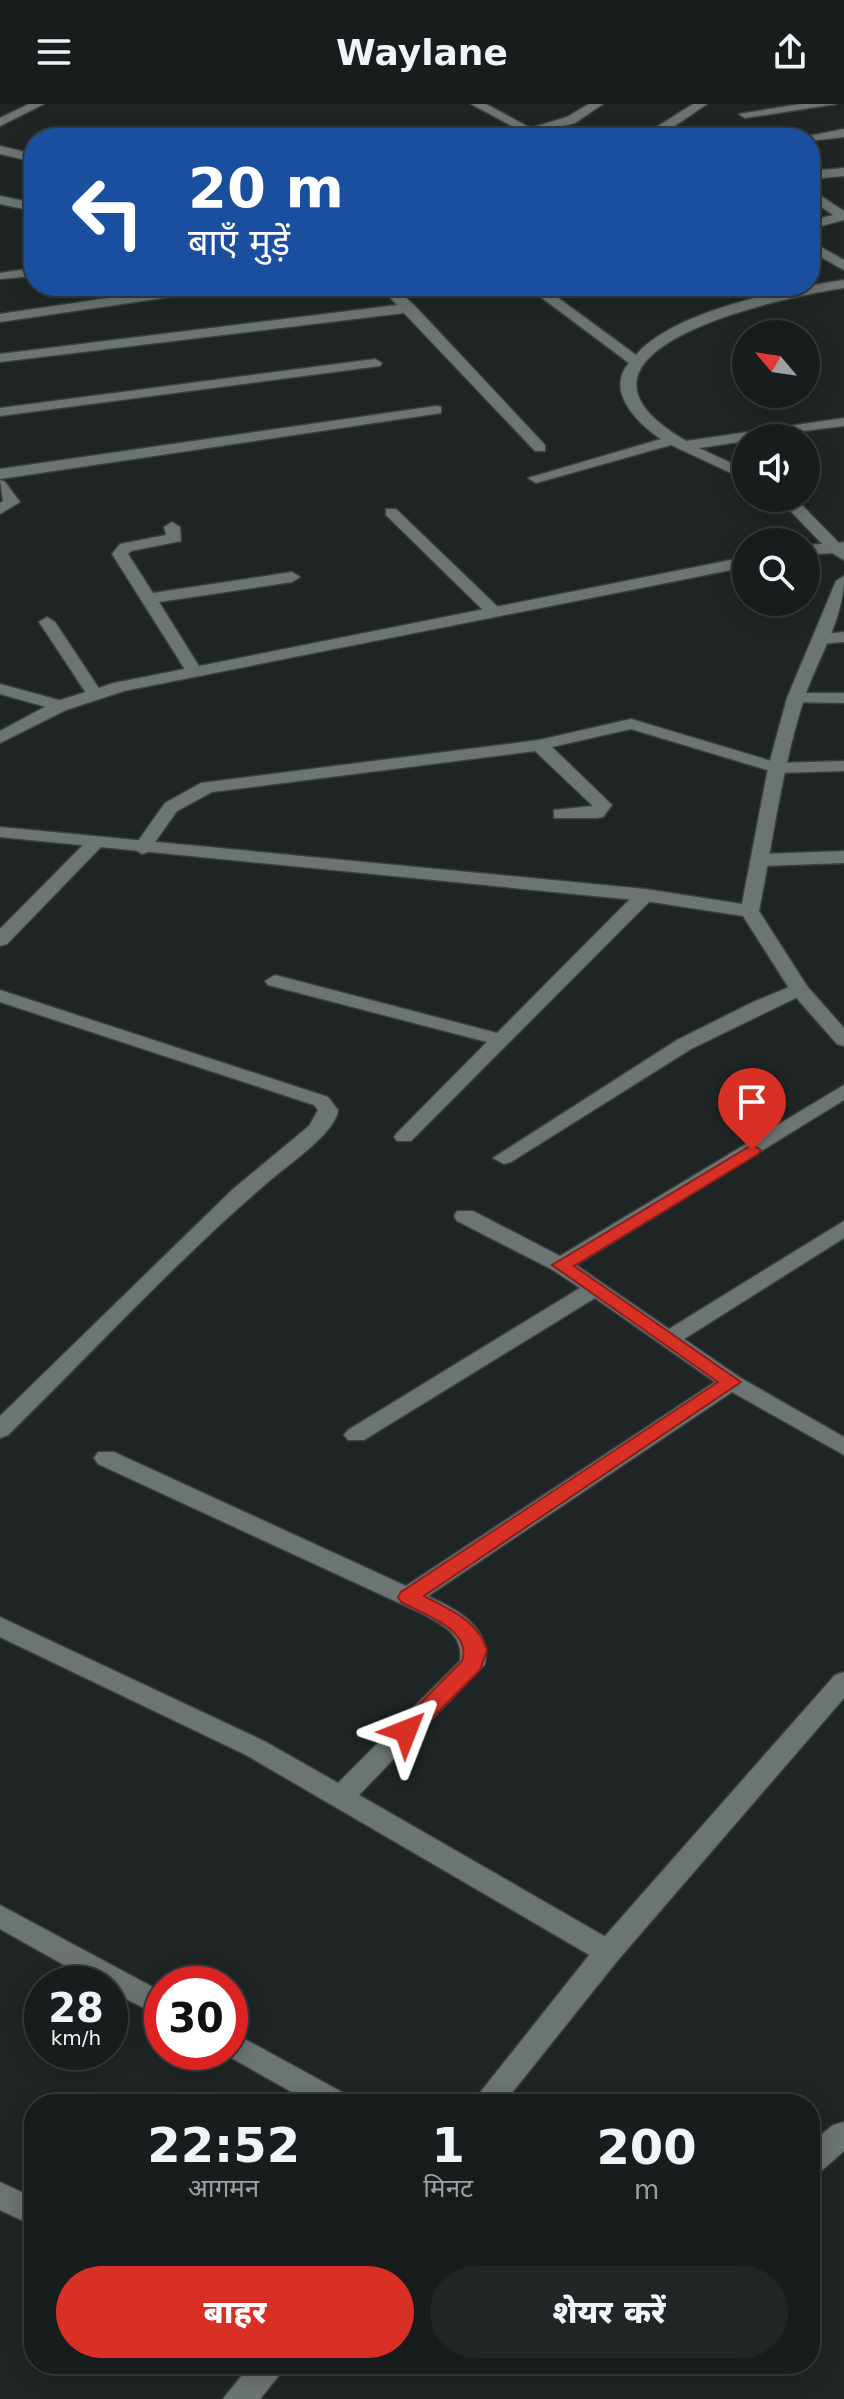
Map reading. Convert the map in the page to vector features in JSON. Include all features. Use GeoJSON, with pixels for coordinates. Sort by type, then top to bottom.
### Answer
{"type":"FeatureCollection","features":[{"type":"Feature","properties":{"kind":"street"},"geometry":{"type":"LineString","coordinates":[[0,122],[38,104]]}},
{"type":"Feature","properties":{"kind":"street"},"geometry":{"type":"LineString","coordinates":[[538,128],[571,120],[597,104]]}},
{"type":"Feature","properties":{"kind":"street"},"geometry":{"type":"LineString","coordinates":[[664,128],[701,104]]}},
{"type":"Feature","properties":{"kind":"street"},"geometry":{"type":"LineString","coordinates":[[745,114],[830,104]]}},
{"type":"Feature","properties":{"kind":"street"},"geometry":{"type":"LineString","coordinates":[[484,105],[526,128]]}},
{"type":"Feature","properties":{"kind":"street"},"geometry":{"type":"LineString","coordinates":[[820,136],[844,133]]}},
{"type":"Feature","properties":{"kind":"street"},"geometry":{"type":"LineString","coordinates":[[0,150],[24,156]]}},
{"type":"Feature","properties":{"kind":"street"},"geometry":{"type":"LineString","coordinates":[[820,174],[844,172]]}},
{"type":"Feature","properties":{"kind":"street"},"geometry":{"type":"LineString","coordinates":[[0,200],[24,205]]}},
{"type":"Feature","properties":{"kind":"street"},"geometry":{"type":"LineString","coordinates":[[820,200],[844,216]]}},
{"type":"Feature","properties":{"kind":"street"},"geometry":{"type":"LineString","coordinates":[[820,222],[844,216]]}},
{"type":"Feature","properties":{"kind":"street"},"geometry":{"type":"LineString","coordinates":[[820,251],[844,266]]}},
{"type":"Feature","properties":{"kind":"street"},"geometry":{"type":"LineString","coordinates":[[1,275],[24,273]]}},
{"type":"Feature","properties":{"kind":"street"},"geometry":{"type":"LineString","coordinates":[[820,288],[844,284]]}},
{"type":"Feature","properties":{"kind":"street"},"geometry":{"type":"LineString","coordinates":[[0,318],[140,296]]}},
{"type":"Feature","properties":{"kind":"street"},"geometry":{"type":"LineString","coordinates":[[396,296],[540,448]]}},
{"type":"Feature","properties":{"kind":"street"},"geometry":{"type":"LineString","coordinates":[[547,296],[634,360]]}},
{"type":"Feature","properties":{"kind":"street"},"geometry":{"type":"LineString","coordinates":[[732,468],[678,443],[644,417],[628,397],[625,378],[634,360],[678,332],[777,296]]}},
{"type":"Feature","properties":{"kind":"street"},"geometry":{"type":"LineString","coordinates":[[0,358],[409,308]]}},
{"type":"Feature","properties":{"kind":"street"},"geometry":{"type":"LineString","coordinates":[[0,412],[375,363]]}},
{"type":"Feature","properties":{"kind":"street"},"geometry":{"type":"LineString","coordinates":[[0,474],[436,410]]}},
{"type":"Feature","properties":{"kind":"street"},"geometry":{"type":"LineString","coordinates":[[536,478],[678,443],[844,422]]}},
{"type":"Feature","properties":{"kind":"street"},"geometry":{"type":"LineString","coordinates":[[0,485],[12,502],[0,509]]}},
{"type":"Feature","properties":{"kind":"street"},"geometry":{"type":"LineString","coordinates":[[391,512],[495,613]]}},
{"type":"Feature","properties":{"kind":"street"},"geometry":{"type":"LineString","coordinates":[[801,512],[841,550]]}},
{"type":"Feature","properties":{"kind":"street"},"geometry":{"type":"LineString","coordinates":[[172,527],[175,538],[169,541],[121,550],[194,671]]}},
{"type":"Feature","properties":{"kind":"street"},"geometry":{"type":"LineString","coordinates":[[820,550],[841,550]]}},
{"type":"Feature","properties":{"kind":"street"},"geometry":{"type":"LineString","coordinates":[[0,738],[60,706],[94,693],[732,565]]}},
{"type":"Feature","properties":{"kind":"street"},"geometry":{"type":"LineString","coordinates":[[148,599],[292,577]]}},
{"type":"Feature","properties":{"kind":"street"},"geometry":{"type":"LineString","coordinates":[[844,581],[796,698],[777,768],[750,911],[799,989],[844,1040]]}},
{"type":"Feature","properties":{"kind":"street"},"geometry":{"type":"LineString","coordinates":[[47,622],[94,693]]}},
{"type":"Feature","properties":{"kind":"street"},"geometry":{"type":"LineString","coordinates":[[820,639],[844,637]]}},
{"type":"Feature","properties":{"kind":"street"},"geometry":{"type":"LineString","coordinates":[[0,689],[60,706]]}},
{"type":"Feature","properties":{"kind":"street"},"geometry":{"type":"LineString","coordinates":[[796,698],[844,698]]}},
{"type":"Feature","properties":{"kind":"street"},"geometry":{"type":"LineString","coordinates":[[142,848],[171,807],[207,787],[539,745],[621,725],[642,725],[777,768],[844,766]]}},
{"type":"Feature","properties":{"kind":"street"},"geometry":{"type":"LineString","coordinates":[[539,745],[603,805],[597,813],[560,814]]}},
{"type":"Feature","properties":{"kind":"street"},"geometry":{"type":"LineString","coordinates":[[0,832],[94,844],[645,895],[750,911]]}},
{"type":"Feature","properties":{"kind":"street"},"geometry":{"type":"LineString","coordinates":[[0,940],[94,844]]}},
{"type":"Feature","properties":{"kind":"street"},"geometry":{"type":"LineString","coordinates":[[762,860],[844,857]]}},
{"type":"Feature","properties":{"kind":"street"},"geometry":{"type":"LineString","coordinates":[[404,1137],[498,1039],[645,895]]}},
{"type":"Feature","properties":{"kind":"street"},"geometry":{"type":"LineString","coordinates":[[275,981],[498,1039]]}},
{"type":"Feature","properties":{"kind":"street"},"geometry":{"type":"LineString","coordinates":[[504,1158],[665,1054],[738,1013],[799,989]]}},
{"type":"Feature","properties":{"kind":"street"},"geometry":{"type":"LineString","coordinates":[[0,996],[321,1101],[328,1110],[327,1118],[316,1130],[240,1195],[0,1430]]}},
{"type":"Feature","properties":{"kind":"street"},"geometry":{"type":"LineString","coordinates":[[561,1265],[844,1091]]}},
{"type":"Feature","properties":{"kind":"street"},"geometry":{"type":"LineString","coordinates":[[465,1216],[561,1265],[731,1382],[844,1447]]}},
{"type":"Feature","properties":{"kind":"street"},"geometry":{"type":"LineString","coordinates":[[669,1339],[844,1228]]}},
{"type":"Feature","properties":{"kind":"street"},"geometry":{"type":"LineString","coordinates":[[356,1435],[596,1288]]}},
{"type":"Feature","properties":{"kind":"street"},"geometry":{"type":"LineString","coordinates":[[408,1597],[731,1382]]}},
{"type":"Feature","properties":{"kind":"street"},"geometry":{"type":"LineString","coordinates":[[106,1458],[408,1597],[456,1622],[473,1638],[477,1650],[472,1664],[341,1797]]}},
{"type":"Feature","properties":{"kind":"street"},"geometry":{"type":"LineString","coordinates":[[0,1626],[255,1748],[608,1952]]}},
{"type":"Feature","properties":{"kind":"street"},"geometry":{"type":"LineString","coordinates":[[494,2094],[608,1952],[843,1686]]}},
{"type":"Feature","properties":{"kind":"street"},"geometry":{"type":"LineString","coordinates":[[0,1916],[144,1996]]}},
{"type":"Feature","properties":{"kind":"street"},"geometry":{"type":"LineString","coordinates":[[248,2053],[321,2094]]}},
{"type":"Feature","properties":{"kind":"street"},"geometry":{"type":"LineString","coordinates":[[820,2154],[844,2134]]}},
{"type":"Feature","properties":{"kind":"street"},"geometry":{"type":"LineString","coordinates":[[0,2195],[24,2208]]}},
{"type":"Feature","properties":{"kind":"street"},"geometry":{"type":"LineString","coordinates":[[239,2399],[263,2374]]}},
{"type":"Feature","properties":{"kind":"route"},"geometry":{"type":"LineString","coordinates":[[406,1731],[472,1664],[477,1650],[473,1638],[456,1622],[408,1597],[731,1382],[561,1265],[752,1150]]}}]}
